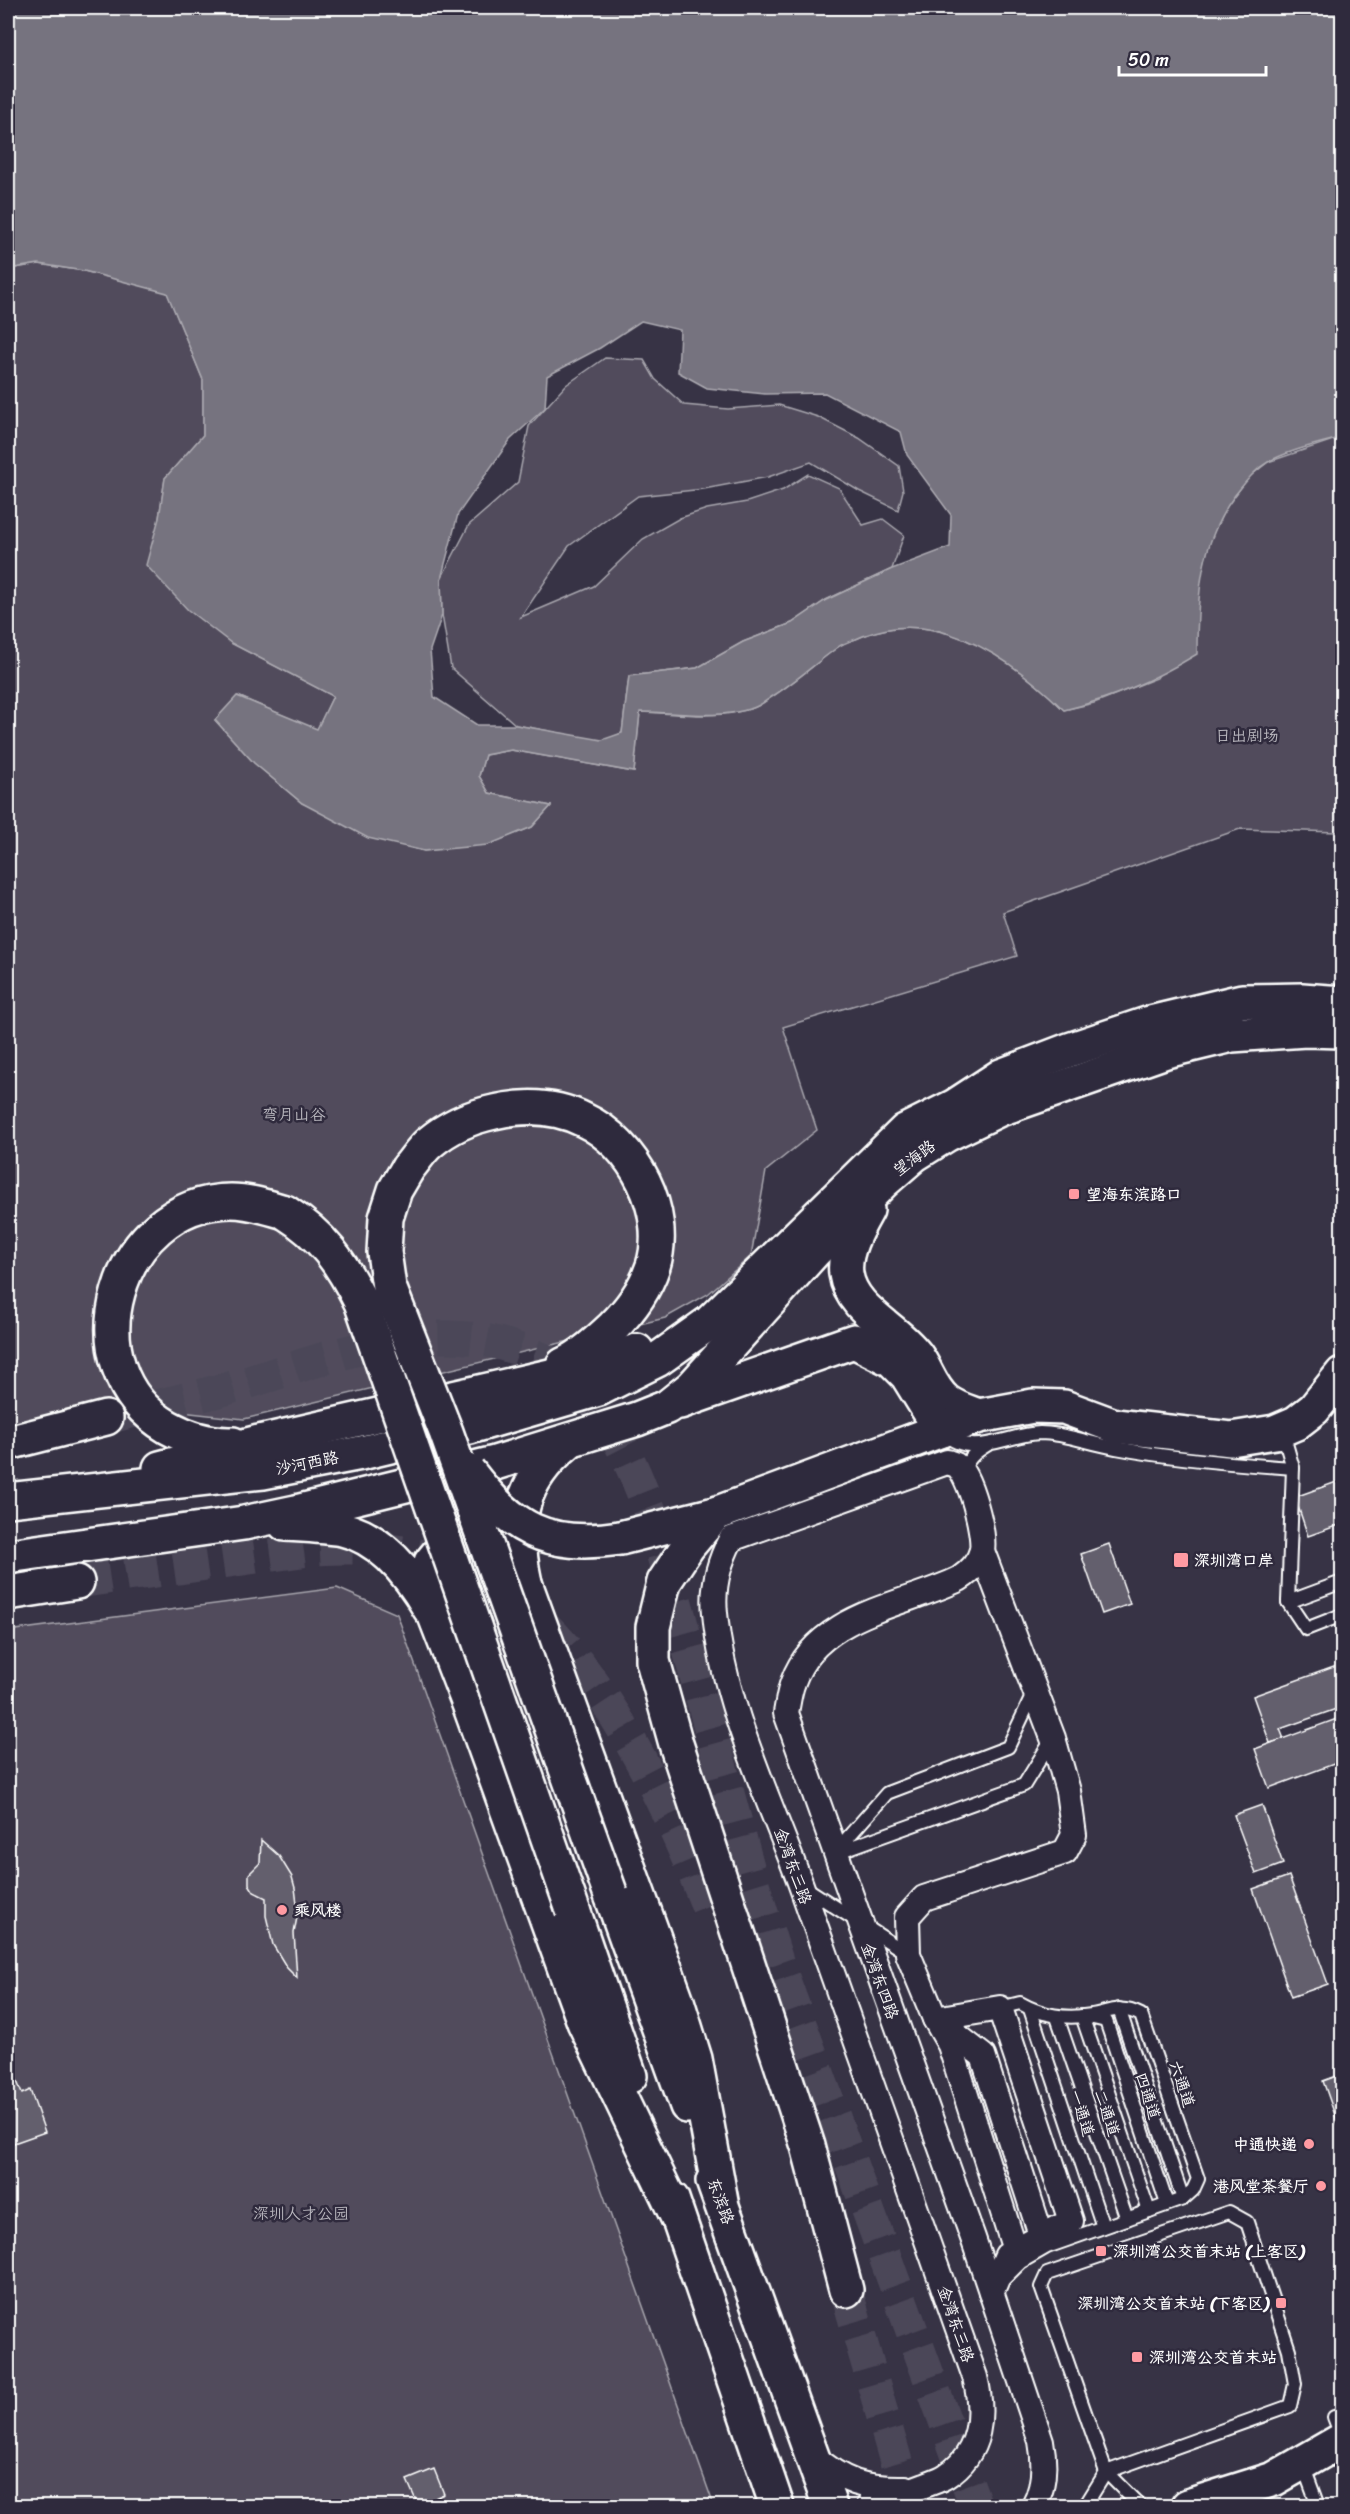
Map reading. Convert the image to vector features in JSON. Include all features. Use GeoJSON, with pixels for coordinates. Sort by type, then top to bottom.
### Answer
{"type":"FeatureCollection","features":[{"type":"Feature","properties":{"kind":"main road","name":"望海路"},"geometry":{"type":"LineString","coordinates":[[599,1389],[657,1360],[709,1323],[905,1131],[956,1106],[1001,1076],[1150,1023],[1242,1001],[1302,1000],[1342,1003]]}},
{"type":"Feature","properties":{"kind":"main road","name":"望海路"},"geometry":{"type":"LineString","coordinates":[[571,1440],[667,1407],[692,1387],[814,1252],[883,1182],[914,1155],[946,1135],[1000,1109],[1166,1052],[1232,1035],[1306,1030],[1342,1031]]}},
{"type":"Feature","properties":{"kind":"main road"},"geometry":{"type":"LineString","coordinates":[[527,1381],[566,1364],[585,1352],[623,1317],[636,1302],[654,1264],[657,1237],[654,1211],[645,1185],[628,1157],[608,1136],[585,1120],[559,1111],[534,1107],[476,1116],[449,1128],[428,1144],[408,1168],[395,1190],[386,1218],[384,1252],[390,1287],[446,1432],[464,1466],[486,1494],[510,1517],[538,1533],[564,1541],[590,1543],[620,1538],[715,1514],[941,1430],[983,1431],[1033,1406],[1064,1407],[1115,1426],[1231,1439],[1275,1432],[1296,1424],[1339,1384]]}},
{"type":"Feature","properties":{"kind":"main road"},"geometry":{"type":"LineString","coordinates":[[883,1182],[857,1227],[846,1257],[846,1273],[850,1289],[862,1308],[889,1327],[917,1356],[932,1385],[945,1400],[983,1431]]}},
{"type":"Feature","properties":{"kind":"main road"},"geometry":{"type":"LineString","coordinates":[[259,1442],[225,1444],[202,1442],[180,1434],[155,1419],[136,1401],[122,1377],[114,1347],[113,1317],[118,1288],[125,1270],[138,1249],[156,1230],[179,1215],[206,1205],[230,1201],[258,1203],[285,1212],[307,1226],[328,1247],[347,1274],[361,1302],[573,1910],[777,2506]]}},
{"type":"Feature","properties":{"kind":"main road"},"geometry":{"type":"LineString","coordinates":[[22,1498],[122,1478],[259,1442],[616,1359],[709,1323]]}},
{"type":"Feature","properties":{"kind":"main road"},"geometry":{"type":"LineString","coordinates":[[667,1407],[854,1341],[892,1360],[907,1375],[941,1430]]}},
{"type":"Feature","properties":{"kind":"main road","name":"沙河西路"},"geometry":{"type":"LineString","coordinates":[[22,1498],[263,1472],[361,1453],[471,1427],[599,1389]]}},
{"type":"Feature","properties":{"kind":"main road"},"geometry":{"type":"LineString","coordinates":[[910,1442],[917,1427],[920,1411],[919,1392]]}},
{"type":"Feature","properties":{"kind":"main road"},"geometry":{"type":"LineString","coordinates":[[8,1443],[106,1418]]}},
{"type":"Feature","properties":{"kind":"main road","name":"东滨路"},"geometry":{"type":"LineString","coordinates":[[446,1432],[830,2506]]}},
{"type":"Feature","properties":{"kind":"main road"},"geometry":{"type":"LineString","coordinates":[[8,1556],[244,1523],[402,1486],[571,1440]]}},
{"type":"Feature","properties":{"kind":"main road"},"geometry":{"type":"LineString","coordinates":[[571,1440],[551,1456],[538,1471],[522,1506],[519,1544],[525,1582],[677,2001],[695,2059],[721,2201]]}},
{"type":"Feature","properties":{"kind":"main road"},"geometry":{"type":"LineString","coordinates":[[710,1912],[846,2290],[808,2146],[676,1744],[653,1661],[653,1627],[664,1582],[688,1546],[715,1514]]}},
{"type":"Feature","properties":{"kind":"main road"},"geometry":{"type":"LineString","coordinates":[[244,1523],[343,1530],[364,1538],[387,1555],[414,1582],[435,1616],[469,1704],[584,2022],[678,2218]]}},
{"type":"Feature","properties":{"kind":"main road"},"geometry":{"type":"LineString","coordinates":[[435,1616],[428,1575],[432,1562],[441,1550],[454,1541],[467,1538],[486,1540],[498,1545],[509,1556],[525,1582]]}},
{"type":"Feature","properties":{"kind":"main road"},"geometry":{"type":"LineString","coordinates":[[8,1593],[77,1582]]}},
{"type":"Feature","properties":{"kind":"main road"},"geometry":{"type":"LineString","coordinates":[[1188,2506],[1274,2479],[1302,2464],[1340,2428]]}},
{"type":"Feature","properties":{"kind":"street","name":"金湾东三路"},"geometry":{"type":"LineString","coordinates":[[929,2483],[946,2477],[962,2463],[975,2441],[980,2422],[981,2402],[971,2366],[801,1885],[735,1709],[720,1650],[714,1612],[716,1578],[721,1558],[731,1539],[947,1462],[957,1466],[963,1473]]}},
{"type":"Feature","properties":{"kind":"street"},"geometry":{"type":"LineString","coordinates":[[963,1473],[981,1528],[982,1551],[1053,1738],[1068,1791],[1074,1835],[1065,1852],[924,1898],[907,1917],[908,1954],[935,2019],[950,2045],[1015,2250]]}},
{"type":"Feature","properties":{"kind":"street","name":"金湾东四路"},"geometry":{"type":"LineString","coordinates":[[982,1551],[969,1572],[959,1579],[851,1620],[827,1636],[808,1656],[793,1681],[786,1713],[1041,2441],[1044,2458],[1043,2478],[1034,2506]]}},
{"type":"Feature","properties":{"kind":"street"},"geometry":{"type":"LineString","coordinates":[[935,2019],[1000,2008],[1071,2221],[1007,2255],[991,2293]]}},
{"type":"Feature","properties":{"kind":"street"},"geometry":{"type":"LineString","coordinates":[[935,2019],[983,2056],[1041,2235]]}},
{"type":"Feature","properties":{"kind":"street"},"geometry":{"type":"LineString","coordinates":[[812,2455],[832,2473],[853,2483],[884,2489],[907,2488],[929,2483]]}},
{"type":"Feature","properties":{"kind":"street"},"geometry":{"type":"LineString","coordinates":[[869,2506],[929,2483]]}},
{"type":"Feature","properties":{"kind":"lane"},"geometry":{"type":"LineString","coordinates":[[963,1473],[965,1464],[973,1454],[983,1431],[1022,1435],[1040,1433],[1117,1448],[1237,1464],[1293,1468]]}},
{"type":"Feature","properties":{"kind":"lane"},"geometry":{"type":"LineString","coordinates":[[1275,1432],[1287,1447],[1293,1468],[1288,1602],[1306,1629],[1342,1615]]}},
{"type":"Feature","properties":{"kind":"lane"},"geometry":{"type":"LineString","coordinates":[[1288,1602],[1342,1582]]}},
{"type":"Feature","properties":{"kind":"lane"},"geometry":{"type":"LineString","coordinates":[[834,1853],[887,1793],[1008,1747],[1035,1690]]}},
{"type":"Feature","properties":{"kind":"lane"},"geometry":{"type":"LineString","coordinates":[[834,1853],[1024,1785],[1053,1738]]}},
{"type":"Feature","properties":{"kind":"lane"},"geometry":{"type":"LineString","coordinates":[[801,1885],[908,1954]]}},
{"type":"Feature","properties":{"kind":"lane"},"geometry":{"type":"LineString","coordinates":[[991,2293],[1021,2262],[1047,2247],[1183,2199],[1119,2009],[1082,2016],[1058,2017],[1030,2009],[1020,2003],[1000,2008]]}},
{"type":"Feature","properties":{"kind":"lane","name":"六通道"},"geometry":{"type":"LineString","coordinates":[[1119,2009],[1129,2008],[1141,2014],[1198,2179],[1193,2190],[1183,2199]]}},
{"type":"Feature","properties":{"kind":"lane","name":"一通道"},"geometry":{"type":"LineString","coordinates":[[1030,2009],[1103,2228]]}},
{"type":"Feature","properties":{"kind":"lane"},"geometry":{"type":"LineString","coordinates":[[1082,2016],[1149,2211]]}},
{"type":"Feature","properties":{"kind":"lane","name":"四通道"},"geometry":{"type":"LineString","coordinates":[[1082,2016],[1106,2021],[1167,2204]]}},
{"type":"Feature","properties":{"kind":"lane","name":"二通道"},"geometry":{"type":"LineString","coordinates":[[1058,2017],[1127,2219]]}},
{"type":"Feature","properties":{"kind":"lane"},"geometry":{"type":"LineString","coordinates":[[1085,2506],[1106,2472],[1290,2406],[1295,2384],[1289,2350],[1247,2222],[1229,2212],[1047,2274],[1041,2287],[1106,2472],[1140,2506]]}},
{"type":"Feature","properties":{"kind":"lane"},"geometry":{"type":"LineString","coordinates":[[1302,2464],[1318,2506]]}},
{"type":"Feature","properties":{"kind":"green space","name":"弯月山谷"},"geometry":{"type":"Polygon","coordinates":[[[39,264],[84,271],[167,292],[203,380],[203,435],[165,478],[159,518],[231,643],[333,696],[317,730],[238,696],[215,720],[254,763],[302,803],[424,851],[488,844],[532,827],[551,806],[489,793],[479,776],[485,755],[511,750],[634,772],[640,712],[711,715],[753,708],[841,645],[863,636],[891,629],[919,628],[946,633],[972,643],[1022,673],[1064,710],[1094,703],[1157,678],[1197,612],[1200,579],[1210,540],[1225,509],[1248,478],[1268,462],[1342,437],[1342,848],[1337,832],[1240,829],[1003,912],[1017,956],[783,1027],[817,1130],[766,1171],[751,1256],[708,1294],[665,1318],[244,1419],[110,1404],[8,1427],[8,269],[39,264]]]}},
{"type":"Feature","properties":{"kind":"green space"},"geometry":{"type":"Polygon","coordinates":[[[605,358],[644,360],[655,379],[684,405],[728,409],[779,405],[818,417],[859,438],[899,466],[903,491],[898,510],[859,491],[811,462],[768,477],[704,489],[638,496],[569,546],[521,617],[594,586],[643,539],[680,518],[707,509],[747,502],[783,490],[808,474],[839,488],[863,525],[883,519],[904,535],[892,569],[826,600],[792,623],[743,642],[697,668],[629,676],[622,733],[603,741],[516,725],[451,668],[442,615],[441,579],[469,525],[518,482],[529,426],[566,385],[605,358]]]}},
{"type":"Feature","properties":{"kind":"green space","name":"深圳人才公园"},"geometry":{"type":"Polygon","coordinates":[[[337,1588],[397,1614],[714,2506],[8,2506],[8,1631],[337,1588]]]}},
{"type":"Feature","properties":{"kind":"shaded area"},"geometry":{"type":"Polygon","coordinates":[[[8,8],[1342,8],[1342,437],[1268,462],[1254,473],[1235,495],[1214,532],[1203,571],[1198,612],[1197,654],[1133,687],[1100,700],[1064,710],[1022,673],[998,657],[972,643],[946,633],[919,628],[891,629],[863,636],[838,647],[753,708],[711,715],[640,712],[634,772],[511,750],[485,755],[479,776],[489,793],[551,806],[532,827],[488,845],[424,851],[368,838],[302,803],[254,763],[215,720],[237,696],[317,729],[333,696],[231,643],[188,610],[146,565],[159,518],[165,478],[203,435],[203,380],[167,293],[84,271],[39,264],[8,269],[8,8]],[[641,321],[600,348],[547,376],[545,408],[510,440],[458,514],[441,579],[442,615],[430,650],[434,697],[477,725],[516,725],[602,740],[622,733],[629,676],[697,668],[743,642],[792,623],[826,600],[892,569],[950,547],[951,515],[907,455],[901,432],[825,393],[765,394],[707,388],[678,372],[680,330],[641,321]]]}},
{"type":"Feature","properties":{"kind":"building"},"geometry":{"type":"Polygon","coordinates":[[[1342,1480],[1342,1524],[1308,1536],[1295,1497],[1342,1480]]]}},
{"type":"Feature","properties":{"kind":"building"},"geometry":{"type":"Polygon","coordinates":[[[1109,1544],[1130,1604],[1102,1614],[1081,1554],[1109,1544]]]}},
{"type":"Feature","properties":{"kind":"building"},"geometry":{"type":"Polygon","coordinates":[[[1342,1664],[1342,1707],[1280,1729],[1284,1739],[1270,1743],[1253,1696],[1342,1664]]]}},
{"type":"Feature","properties":{"kind":"building"},"geometry":{"type":"Polygon","coordinates":[[[1342,1717],[1342,1761],[1269,1788],[1255,1749],[1342,1717]]]}},
{"type":"Feature","properties":{"kind":"building"},"geometry":{"type":"Polygon","coordinates":[[[1262,1805],[1283,1864],[1256,1874],[1234,1815],[1262,1805]]]}},
{"type":"Feature","properties":{"kind":"building","name":"乘风楼"},"geometry":{"type":"Polygon","coordinates":[[[261,1840],[279,1856],[292,1877],[295,1888],[298,1912],[294,1933],[297,1978],[287,1968],[273,1945],[266,1916],[266,1898],[254,1892],[249,1884],[249,1874],[260,1863],[261,1840]]]}},
{"type":"Feature","properties":{"kind":"building"},"geometry":{"type":"Polygon","coordinates":[[[1289,1876],[1328,1984],[1291,1997],[1253,1889],[1289,1876]]]}},
{"type":"Feature","properties":{"kind":"building"},"geometry":{"type":"Polygon","coordinates":[[[12,2068],[22,2094],[30,2090],[45,2132],[11,2144],[8,2134],[8,2070],[12,2068]]]}},
{"type":"Feature","properties":{"kind":"building"},"geometry":{"type":"Polygon","coordinates":[[[1342,2074],[1342,2135],[1323,2081],[1342,2074]]]}},
{"type":"Feature","properties":{"kind":"building"},"geometry":{"type":"Polygon","coordinates":[[[434,2469],[444,2494],[418,2505],[407,2480],[434,2469]]]}},
{"type":"Feature","properties":{"kind":"tunnel"},"geometry":{"type":"LineString","coordinates":[[106,1418],[229,1388],[376,1345],[414,1339],[451,1337],[488,1341],[543,1359],[565,1372],[597,1407],[620,1442],[653,1519],[750,1874],[777,1961],[976,2506]]}},
{"type":"Feature","properties":{"kind":"tunnel"},"geometry":{"type":"LineString","coordinates":[[77,1582],[334,1548],[373,1549],[411,1554],[467,1571],[510,1596],[549,1631],[585,1672],[616,1718],[644,1767],[669,1817],[710,1912]]}},
{"type":"Feature","properties":{"kind":"tunnel"},"geometry":{"type":"LineString","coordinates":[[846,2290],[909,2506]]}},
{"type":"Feature","properties":{"kind":"place","name":"望海东滨路口"},"geometry":{"type":"Point","coordinates":[1074,1194]}},
{"type":"Feature","properties":{"kind":"place","name":"深圳湾口岸"},"geometry":{"type":"Point","coordinates":[1181,1560]}},
{"type":"Feature","properties":{"kind":"place","name":"乘风楼"},"geometry":{"type":"Point","coordinates":[282,1910]}},
{"type":"Feature","properties":{"kind":"place","name":"中通快递"},"geometry":{"type":"Point","coordinates":[1309,2144]}},
{"type":"Feature","properties":{"kind":"place","name":"港风堂茶餐厅"},"geometry":{"type":"Point","coordinates":[1321,2186]}},
{"type":"Feature","properties":{"kind":"place","name":"深圳湾公交首末站 (上客区)"},"geometry":{"type":"Point","coordinates":[1101,2251]}},
{"type":"Feature","properties":{"kind":"place","name":"深圳湾公交首末站 (下客区)"},"geometry":{"type":"Point","coordinates":[1281,2303]}},
{"type":"Feature","properties":{"kind":"place","name":"深圳湾公交首末站"},"geometry":{"type":"Point","coordinates":[1137,2357]}},
{"type":"Feature","properties":{"kind":"park label","name":"日出剧场"},"geometry":{"type":"Point","coordinates":[1247,735]}}]}
